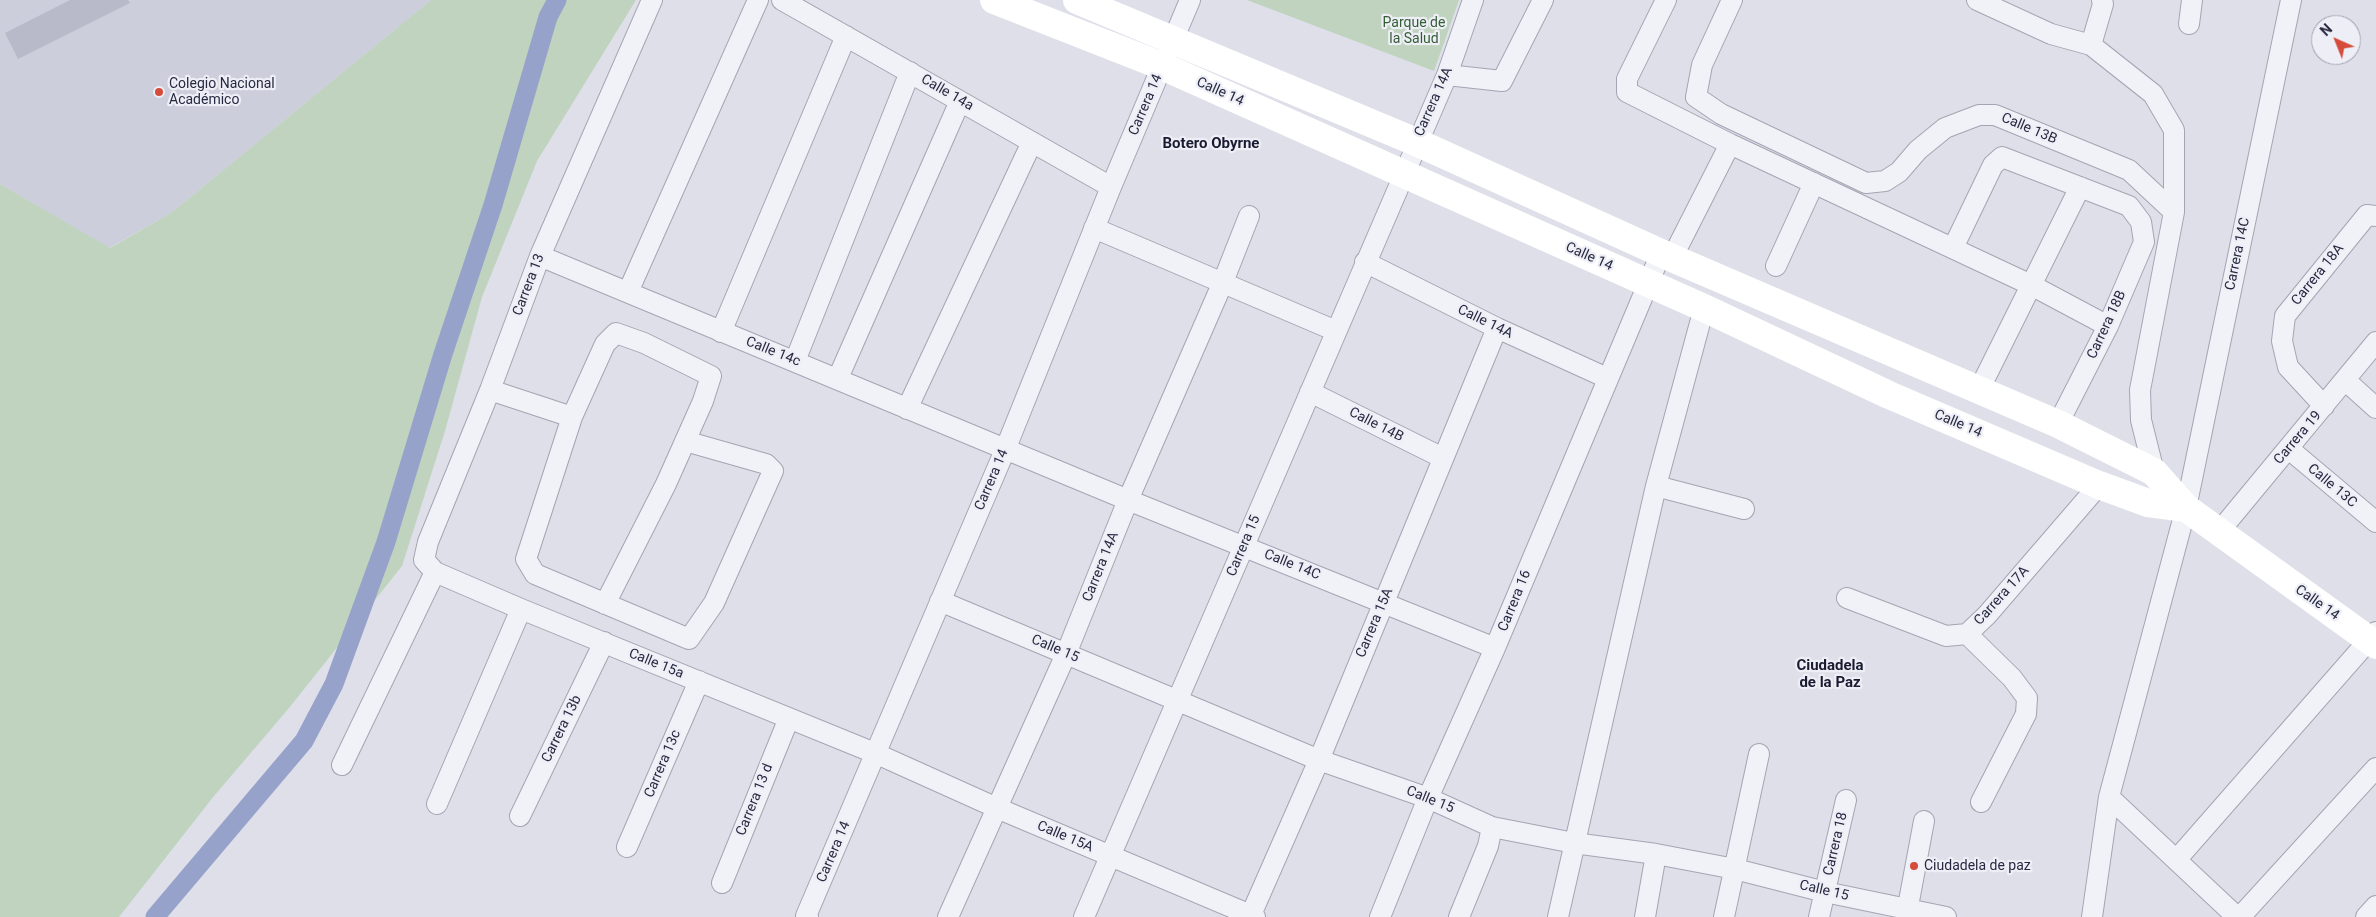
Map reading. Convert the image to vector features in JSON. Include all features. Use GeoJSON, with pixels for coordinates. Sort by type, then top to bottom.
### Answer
{"type":"FeatureCollection","features":[{"type":"Feature","properties":{"kind":"main road","name":"Calle 14"},"geometry":{"type":"LineString","coordinates":[[994,0],[1162,66],[1704,308],[1889,395],[2099,485],[2148,503],[2186,508]]}},
{"type":"Feature","properties":{"kind":"main road","name":"Calle 14"},"geometry":{"type":"LineString","coordinates":[[1077,0],[1173,42],[1416,142],[1666,256],[2058,424],[2154,472],[2186,508],[2218,533],[2374,639]]}},
{"type":"Feature","properties":{"kind":"street","name":"Carrera 13"},"geometry":{"type":"LineString","coordinates":[[435,572],[424,560],[428,542],[490,390],[540,256],[652,0]]}},
{"type":"Feature","properties":{"kind":"street"},"geometry":{"type":"LineString","coordinates":[[628,292],[758,0]]}},
{"type":"Feature","properties":{"kind":"street","name":"Calle 14a"},"geometry":{"type":"LineString","coordinates":[[782,0],[1111,187]]}},
{"type":"Feature","properties":{"kind":"street","name":"Carrera 14"},"geometry":{"type":"LineString","coordinates":[[807,916],[1005,450],[1094,228],[1190,0]]}},
{"type":"Feature","properties":{"kind":"street","name":"Carrera 14A"},"geometry":{"type":"LineString","coordinates":[[1403,174],[1447,75],[1474,0]]}},
{"type":"Feature","properties":{"kind":"street"},"geometry":{"type":"LineString","coordinates":[[1447,75],[1502,81],[1543,0]]}},
{"type":"Feature","properties":{"kind":"street"},"geometry":{"type":"LineString","coordinates":[[1666,0],[1627,79],[1627,92],[1730,144],[2031,285],[2108,326]]}},
{"type":"Feature","properties":{"kind":"street","name":"Calle 13B"},"geometry":{"type":"LineString","coordinates":[[1732,0],[1702,64],[1696,97],[1721,114],[1866,183],[1885,181],[1899,172],[1918,150],[1944,128],[1979,115],[1995,115],[2129,170],[2174,212]]}},
{"type":"Feature","properties":{"kind":"street"},"geometry":{"type":"LineString","coordinates":[[1977,0],[2051,34],[2091,45],[2153,94],[2174,130],[2174,212],[2140,390],[2141,420],[2154,472]]}},
{"type":"Feature","properties":{"kind":"street"},"geometry":{"type":"LineString","coordinates":[[2091,45],[2103,4],[2102,0]]}},
{"type":"Feature","properties":{"kind":"street"},"geometry":{"type":"LineString","coordinates":[[2189,24],[2192,0]]}},
{"type":"Feature","properties":{"kind":"street","name":"Carrera 14C"},"geometry":{"type":"LineString","coordinates":[[2092,917],[2109,798],[2186,508],[2291,0]]}},
{"type":"Feature","properties":{"kind":"street"},"geometry":{"type":"LineString","coordinates":[[721,332],[846,36]]}},
{"type":"Feature","properties":{"kind":"street"},"geometry":{"type":"LineString","coordinates":[[795,361],[910,72]]}},
{"type":"Feature","properties":{"kind":"street"},"geometry":{"type":"LineString","coordinates":[[838,378],[960,101]]}},
{"type":"Feature","properties":{"kind":"street"},"geometry":{"type":"LineString","coordinates":[[907,409],[1032,142]]}},
{"type":"Feature","properties":{"kind":"street","name":"Carrera 16"},"geometry":{"type":"LineString","coordinates":[[1380,917],[1428,798],[1495,648],[1647,283],[1666,256],[1730,144]]}},
{"type":"Feature","properties":{"kind":"street"},"geometry":{"type":"LineString","coordinates":[[1953,248],[1993,165],[2002,157],[2080,187],[1979,390]]}},
{"type":"Feature","properties":{"kind":"street","name":"Carrera 15"},"geometry":{"type":"LineString","coordinates":[[1084,917],[1403,174]]}},
{"type":"Feature","properties":{"kind":"street"},"geometry":{"type":"LineString","coordinates":[[1776,266],[1814,183]]}},
{"type":"Feature","properties":{"kind":"street","name":"Carrera 18B"},"geometry":{"type":"LineString","coordinates":[[2058,424],[2108,326],[2144,242],[2142,222],[2129,206],[2080,187]]}},
{"type":"Feature","properties":{"kind":"street","name":"Carrera 14A"},"geometry":{"type":"LineString","coordinates":[[948,917],[1066,654],[1128,500],[1223,282],[1249,216]]}},
{"type":"Feature","properties":{"kind":"street","name":"Carrera 18A"},"geometry":{"type":"LineString","coordinates":[[2324,406],[2288,367],[2282,341],[2285,316],[2371,216]]}},
{"type":"Feature","properties":{"kind":"street"},"geometry":{"type":"LineString","coordinates":[[1094,228],[1336,331]]}},
{"type":"Feature","properties":{"kind":"street","name":"Calle 14c"},"geometry":{"type":"LineString","coordinates":[[540,256],[721,332],[838,378],[1005,450]]}},
{"type":"Feature","properties":{"kind":"street","name":"Calle 14A"},"geometry":{"type":"LineString","coordinates":[[1365,262],[1497,328],[1607,378]]}},
{"type":"Feature","properties":{"kind":"street"},"geometry":{"type":"LineString","coordinates":[[1558,917],[1656,486],[1704,308]]}},
{"type":"Feature","properties":{"kind":"street","name":"Carrera 15A"},"geometry":{"type":"LineString","coordinates":[[1252,916],[1319,760],[1497,328]]}},
{"type":"Feature","properties":{"kind":"street"},"geometry":{"type":"LineString","coordinates":[[605,604],[686,441],[712,376],[644,343],[616,333],[605,344],[572,417],[526,559],[535,574],[605,604],[689,639],[714,603],[773,471],[766,464],[686,441]]}},
{"type":"Feature","properties":{"kind":"street","name":"Carrera 19"},"geometry":{"type":"LineString","coordinates":[[2218,533],[2376,342]]}},
{"type":"Feature","properties":{"kind":"street"},"geometry":{"type":"LineString","coordinates":[[2345,380],[2376,408]]}},
{"type":"Feature","properties":{"kind":"street"},"geometry":{"type":"LineString","coordinates":[[490,390],[572,417]]}},
{"type":"Feature","properties":{"kind":"street","name":"Calle 14B"},"geometry":{"type":"LineString","coordinates":[[1310,392],[1443,458]]}},
{"type":"Feature","properties":{"kind":"street","name":"Calle 13C"},"geometry":{"type":"LineString","coordinates":[[2289,449],[2376,522]]}},
{"type":"Feature","properties":{"kind":"street","name":"Calle 14C"},"geometry":{"type":"LineString","coordinates":[[1005,450],[1495,648]]}},
{"type":"Feature","properties":{"kind":"street","name":"Carrera 17A"},"geometry":{"type":"LineString","coordinates":[[1847,598],[1946,636],[1967,634],[1987,615],[2099,485]]}},
{"type":"Feature","properties":{"kind":"street"},"geometry":{"type":"LineString","coordinates":[[1656,486],[1744,510]]}},
{"type":"Feature","properties":{"kind":"street"},"geometry":{"type":"LineString","coordinates":[[342,765],[435,572]]}},
{"type":"Feature","properties":{"kind":"street","name":"Calle 15a"},"geometry":{"type":"LineString","coordinates":[[435,572],[876,754]]}},
{"type":"Feature","properties":{"kind":"street","name":"Calle 15"},"geometry":{"type":"LineString","coordinates":[[940,601],[1319,760],[1428,798],[1492,827],[1574,843],[1656,854],[1735,869],[1906,913],[1946,917]]}},
{"type":"Feature","properties":{"kind":"street"},"geometry":{"type":"LineString","coordinates":[[437,804],[521,609]]}},
{"type":"Feature","properties":{"kind":"street"},"geometry":{"type":"LineString","coordinates":[[1967,634],[2012,678],[2027,698],[2026,714],[1981,802]]}},
{"type":"Feature","properties":{"kind":"street"},"geometry":{"type":"LineString","coordinates":[[2177,859],[2374,639]]}},
{"type":"Feature","properties":{"kind":"street","name":"Carrera 13b"},"geometry":{"type":"LineString","coordinates":[[520,816],[604,642]]}},
{"type":"Feature","properties":{"kind":"street","name":"Carrera 13c"},"geometry":{"type":"LineString","coordinates":[[627,847],[698,681]]}},
{"type":"Feature","properties":{"kind":"street","name":"Carrera 13 d"},"geometry":{"type":"LineString","coordinates":[[722,883],[789,718]]}},
{"type":"Feature","properties":{"kind":"street","name":"Calle 15A"},"geometry":{"type":"LineString","coordinates":[[876,754],[1110,857],[1252,916]]}},
{"type":"Feature","properties":{"kind":"street"},"geometry":{"type":"LineString","coordinates":[[1724,917],[1759,754]]}},
{"type":"Feature","properties":{"kind":"street"},"geometry":{"type":"LineString","coordinates":[[2109,798],[2238,917],[2376,768]]}},
{"type":"Feature","properties":{"kind":"street","name":"Carrera 18"},"geometry":{"type":"LineString","coordinates":[[1819,917],[1846,800]]}},
{"type":"Feature","properties":{"kind":"street"},"geometry":{"type":"LineString","coordinates":[[1906,913],[1924,821]]}},
{"type":"Feature","properties":{"kind":"street"},"geometry":{"type":"LineString","coordinates":[[1459,917],[1488,846],[1492,827]]}},
{"type":"Feature","properties":{"kind":"street"},"geometry":{"type":"LineString","coordinates":[[1645,917],[1656,854]]}},
{"type":"Feature","properties":{"kind":"street"},"geometry":{"type":"LineString","coordinates":[[2366,917],[2376,906]]}},
{"type":"Feature","properties":{"kind":"shaded area","name":"Colegio Nacional Académico"},"geometry":{"type":"Polygon","coordinates":[[[0,0],[431,0],[171,213],[109,248],[0,184],[0,0]]]}},
{"type":"Feature","properties":{"kind":"green space"},"geometry":{"type":"Polygon","coordinates":[[[431,0],[636,0],[537,161],[482,297],[445,431],[402,566],[289,708],[214,796],[119,917],[0,917],[0,184],[110,248],[171,213],[431,0]]]}},
{"type":"Feature","properties":{"kind":"green space","name":"Parque de la Salud"},"geometry":{"type":"Polygon","coordinates":[[[1247,0],[1459,0],[1434,71],[1247,0]]]}},
{"type":"Feature","properties":{"kind":"building"},"geometry":{"type":"Polygon","coordinates":[[[70,0],[128,0],[130,3],[18,59],[5,33],[70,0]]]}},
{"type":"Feature","properties":{"kind":"waterway"},"geometry":{"type":"LineString","coordinates":[[155,917],[304,741],[334,684],[386,542],[443,354],[493,205],[548,17],[557,0]]}},
{"type":"Feature","properties":{"kind":"place","name":"Colegio Nacional Académico"},"geometry":{"type":"Point","coordinates":[159,92]}},
{"type":"Feature","properties":{"kind":"place","name":"Ciudadela de paz"},"geometry":{"type":"Point","coordinates":[1914,866]}},
{"type":"Feature","properties":{"kind":"district","name":"Botero Obyrne"},"geometry":{"type":"Point","coordinates":[1211,144]}},
{"type":"Feature","properties":{"kind":"district","name":"Ciudadela de la Paz"},"geometry":{"type":"Point","coordinates":[1830,674]}}]}
